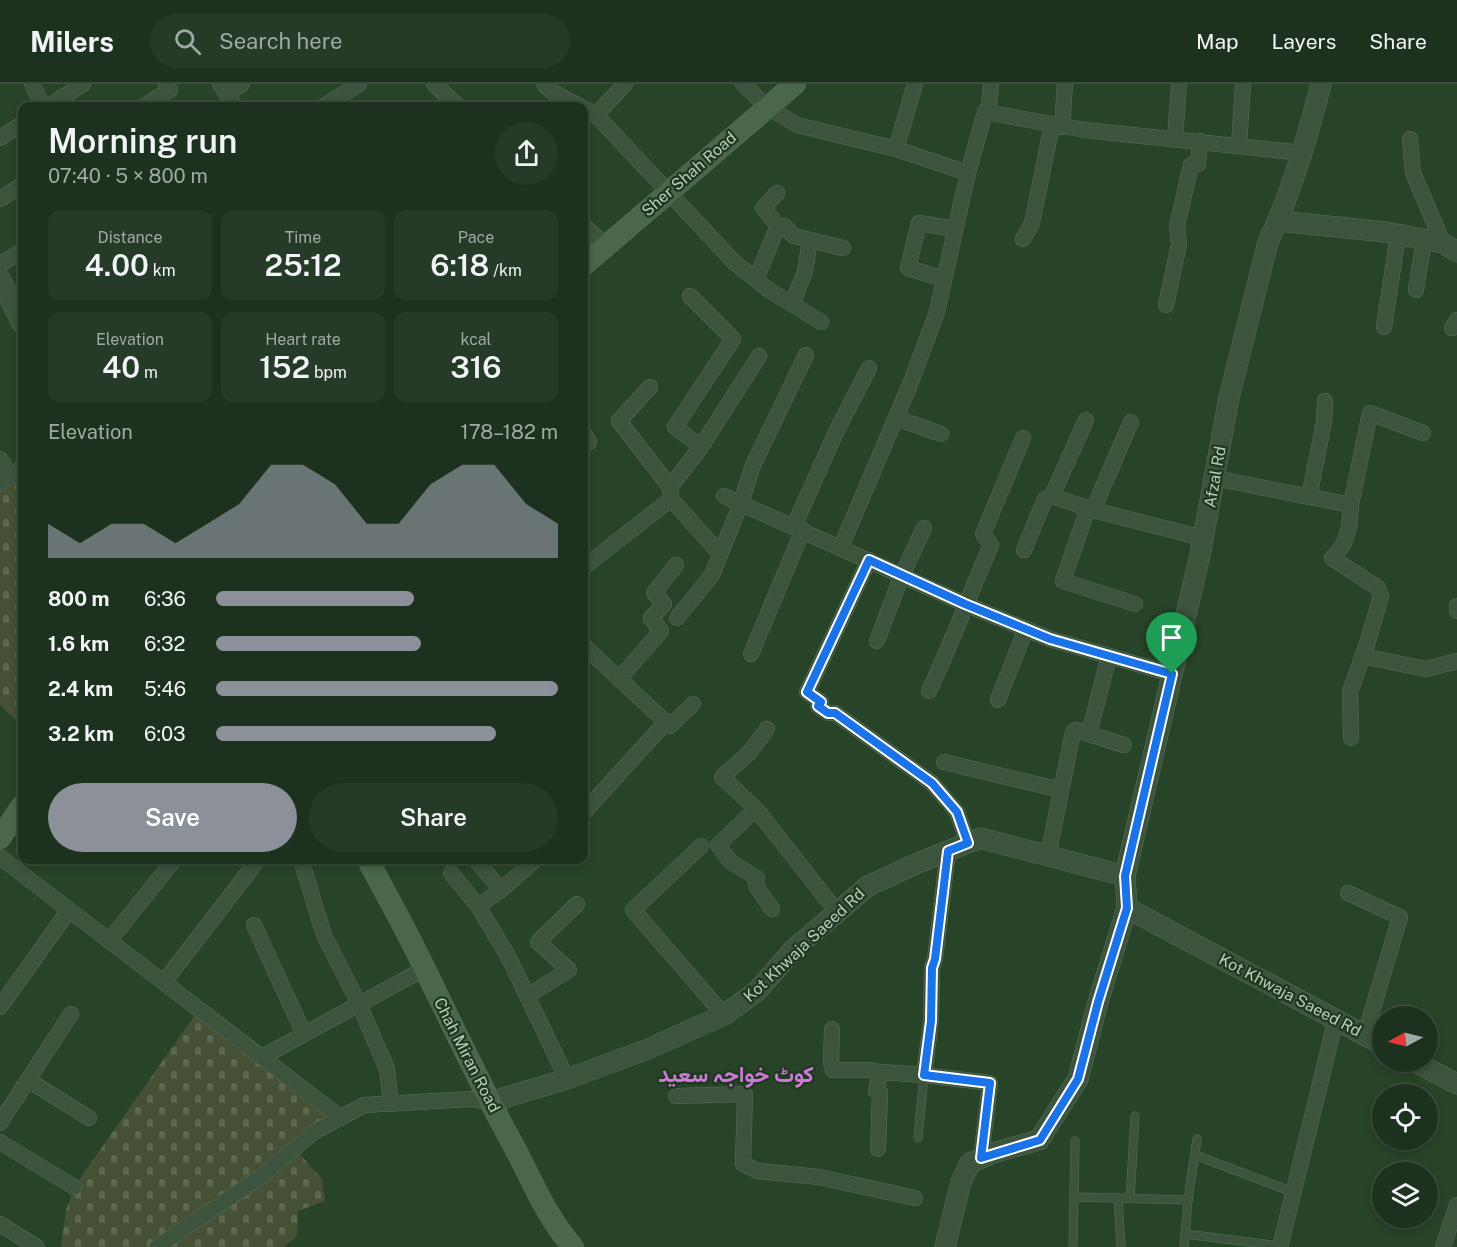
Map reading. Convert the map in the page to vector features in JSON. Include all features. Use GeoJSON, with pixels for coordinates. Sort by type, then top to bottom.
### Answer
{"type":"FeatureCollection","features":[{"type":"Feature","properties":{"kind":"main road","name":"Sher Shah Road"},"geometry":{"type":"LineString","coordinates":[[588,262],[795,84]]}},
{"type":"Feature","properties":{"kind":"main road"},"geometry":{"type":"LineString","coordinates":[[2,831],[18,812]]}},
{"type":"Feature","properties":{"kind":"main road","name":"Chah Miran Road"},"geometry":{"type":"LineString","coordinates":[[370,864],[522,1161],[537,1195],[564,1238],[573,1247]]}},
{"type":"Feature","properties":{"kind":"street"},"geometry":{"type":"LineString","coordinates":[[32,84],[41,102]]}},
{"type":"Feature","properties":{"kind":"street"},"geometry":{"type":"LineString","coordinates":[[55,102],[83,84]]}},
{"type":"Feature","properties":{"kind":"street"},"geometry":{"type":"LineString","coordinates":[[150,102],[170,90],[166,84]]}},
{"type":"Feature","properties":{"kind":"street"},"geometry":{"type":"LineString","coordinates":[[227,95],[242,84]]}},
{"type":"Feature","properties":{"kind":"street"},"geometry":{"type":"LineString","coordinates":[[330,102],[359,84]]}},
{"type":"Feature","properties":{"kind":"street"},"geometry":{"type":"LineString","coordinates":[[434,84],[449,102]]}},
{"type":"Feature","properties":{"kind":"street"},"geometry":{"type":"LineString","coordinates":[[544,84],[551,91],[572,102]]}},
{"type":"Feature","properties":{"kind":"street"},"geometry":{"type":"LineString","coordinates":[[625,84],[590,112],[669,191],[734,261],[756,279],[821,322]]}},
{"type":"Feature","properties":{"kind":"street"},"geometry":{"type":"LineString","coordinates":[[743,84],[766,107],[797,124],[896,149],[968,173]]}},
{"type":"Feature","properties":{"kind":"street"},"geometry":{"type":"LineString","coordinates":[[896,149],[915,84]]}},
{"type":"Feature","properties":{"kind":"street"},"geometry":{"type":"LineString","coordinates":[[842,547],[937,312],[968,173],[985,112],[989,106],[991,84]]}},
{"type":"Feature","properties":{"kind":"street"},"geometry":{"type":"LineString","coordinates":[[1023,238],[1032,223],[1057,126],[1065,84]]}},
{"type":"Feature","properties":{"kind":"street"},"geometry":{"type":"LineString","coordinates":[[1175,139],[1179,84]]}},
{"type":"Feature","properties":{"kind":"street"},"geometry":{"type":"LineString","coordinates":[[1239,146],[1243,84]]}},
{"type":"Feature","properties":{"kind":"street","name":"Afzal Rd"},"geometry":{"type":"LineString","coordinates":[[1125,876],[1203,538],[1229,398],[1268,242],[1304,153],[1321,84]]}},
{"type":"Feature","properties":{"kind":"street"},"geometry":{"type":"LineString","coordinates":[[985,112],[1057,126],[1304,153]]}},
{"type":"Feature","properties":{"kind":"street"},"geometry":{"type":"LineString","coordinates":[[0,138],[18,127]]}},
{"type":"Feature","properties":{"kind":"street"},"geometry":{"type":"LineString","coordinates":[[1410,139],[1413,173],[1441,245]]}},
{"type":"Feature","properties":{"kind":"street"},"geometry":{"type":"LineString","coordinates":[[1166,305],[1179,244],[1177,226],[1191,165],[1198,164],[1200,141]]}},
{"type":"Feature","properties":{"kind":"street"},"geometry":{"type":"LineString","coordinates":[[0,200],[18,188]]}},
{"type":"Feature","properties":{"kind":"street"},"geometry":{"type":"LineString","coordinates":[[777,193],[763,208],[777,226]]}},
{"type":"Feature","properties":{"kind":"street"},"geometry":{"type":"LineString","coordinates":[[1278,221],[1398,235],[1441,245]]}},
{"type":"Feature","properties":{"kind":"street"},"geometry":{"type":"LineString","coordinates":[[944,279],[908,268],[919,223],[955,230]]}},
{"type":"Feature","properties":{"kind":"street"},"geometry":{"type":"LineString","coordinates":[[756,279],[777,226]]}},
{"type":"Feature","properties":{"kind":"street"},"geometry":{"type":"LineString","coordinates":[[777,226],[784,226],[794,236],[843,248]]}},
{"type":"Feature","properties":{"kind":"street"},"geometry":{"type":"LineString","coordinates":[[588,230],[606,246]]}},
{"type":"Feature","properties":{"kind":"street"},"geometry":{"type":"LineString","coordinates":[[1384,327],[1398,235]]}},
{"type":"Feature","properties":{"kind":"street"},"geometry":{"type":"LineString","coordinates":[[792,304],[805,272],[810,240]]}},
{"type":"Feature","properties":{"kind":"street"},"geometry":{"type":"LineString","coordinates":[[1416,290],[1441,245]]}},
{"type":"Feature","properties":{"kind":"street"},"geometry":{"type":"LineString","coordinates":[[0,264],[18,253]]}},
{"type":"Feature","properties":{"kind":"street"},"geometry":{"type":"LineString","coordinates":[[0,279],[18,315]]}},
{"type":"Feature","properties":{"kind":"street"},"geometry":{"type":"LineString","coordinates":[[690,296],[733,339],[675,427],[701,447]]}},
{"type":"Feature","properties":{"kind":"street"},"geometry":{"type":"LineString","coordinates":[[676,618],[712,575],[741,503],[753,465],[806,355]]}},
{"type":"Feature","properties":{"kind":"street"},"geometry":{"type":"LineString","coordinates":[[588,564],[671,493],[759,356]]}},
{"type":"Feature","properties":{"kind":"street"},"geometry":{"type":"LineString","coordinates":[[751,654],[836,432],[869,368]]}},
{"type":"Feature","properties":{"kind":"street"},"geometry":{"type":"LineString","coordinates":[[650,387],[619,421],[671,493],[720,554]]}},
{"type":"Feature","properties":{"kind":"street"},"geometry":{"type":"LineString","coordinates":[[1308,497],[1324,422],[1325,401]]}},
{"type":"Feature","properties":{"kind":"street"},"geometry":{"type":"LineString","coordinates":[[1351,738],[1350,692],[1381,596],[1378,588],[1332,558],[1341,551],[1346,541],[1370,413],[1423,433]]}},
{"type":"Feature","properties":{"kind":"street"},"geometry":{"type":"LineString","coordinates":[[896,418],[941,434]]}},
{"type":"Feature","properties":{"kind":"street"},"geometry":{"type":"LineString","coordinates":[[1052,496],[1086,420]]}},
{"type":"Feature","properties":{"kind":"street"},"geometry":{"type":"LineString","coordinates":[[1131,422],[1090,509],[1063,581],[1135,604]]}},
{"type":"Feature","properties":{"kind":"street"},"geometry":{"type":"LineString","coordinates":[[929,691],[951,645],[965,604],[992,545],[983,534],[1023,438]]}},
{"type":"Feature","properties":{"kind":"street"},"geometry":{"type":"LineString","coordinates":[[0,459],[11,476]]}},
{"type":"Feature","properties":{"kind":"street"},"geometry":{"type":"LineString","coordinates":[[1214,478],[1351,505]]}},
{"type":"Feature","properties":{"kind":"street"},"geometry":{"type":"LineString","coordinates":[[724,496],[965,604],[1050,639],[1172,674]]}},
{"type":"Feature","properties":{"kind":"street"},"geometry":{"type":"LineString","coordinates":[[1024,550],[1045,499],[1052,496],[1090,509],[1203,538]]}},
{"type":"Feature","properties":{"kind":"street"},"geometry":{"type":"LineString","coordinates":[[877,641],[902,575],[924,528]]}},
{"type":"Feature","properties":{"kind":"street"},"geometry":{"type":"LineString","coordinates":[[869,560],[807,692],[821,702],[818,706],[828,713],[835,713],[932,783],[957,812],[968,843]]}},
{"type":"Feature","properties":{"kind":"street"},"geometry":{"type":"LineString","coordinates":[[619,679],[662,631],[651,618],[664,604],[654,593],[676,566]]}},
{"type":"Feature","properties":{"kind":"street"},"geometry":{"type":"LineString","coordinates":[[1457,606],[1457,611]]}},
{"type":"Feature","properties":{"kind":"street"},"geometry":{"type":"LineString","coordinates":[[998,700],[1026,629]]}},
{"type":"Feature","properties":{"kind":"street"},"geometry":{"type":"LineString","coordinates":[[588,650],[670,726],[693,704]]}},
{"type":"Feature","properties":{"kind":"street"},"geometry":{"type":"LineString","coordinates":[[1089,734],[1108,656]]}},
{"type":"Feature","properties":{"kind":"street"},"geometry":{"type":"LineString","coordinates":[[1362,656],[1426,669],[1457,661]]}},
{"type":"Feature","properties":{"kind":"street"},"geometry":{"type":"LineString","coordinates":[[588,808],[666,722]]}},
{"type":"Feature","properties":{"kind":"street"},"geometry":{"type":"LineString","coordinates":[[767,729],[749,753],[723,777],[756,809],[836,911]]}},
{"type":"Feature","properties":{"kind":"street"},"geometry":{"type":"LineString","coordinates":[[1048,856],[1072,732],[1076,730],[1124,745]]}},
{"type":"Feature","properties":{"kind":"street"},"geometry":{"type":"LineString","coordinates":[[944,762],[1061,790]]}},
{"type":"Feature","properties":{"kind":"street"},"geometry":{"type":"LineString","coordinates":[[756,809],[718,845],[731,862],[757,878],[756,886],[772,909]]}},
{"type":"Feature","properties":{"kind":"street","name":"Kot Khwaja Saeed Rd"},"geometry":{"type":"LineString","coordinates":[[490,1102],[567,1079],[648,1049],[724,1015],[757,991],[794,949],[868,885],[980,838],[1125,876]]}},
{"type":"Feature","properties":{"kind":"street"},"geometry":{"type":"LineString","coordinates":[[701,846],[633,910],[724,1015]]}},
{"type":"Feature","properties":{"kind":"street"},"geometry":{"type":"LineString","coordinates":[[924,1075],[931,1021],[932,968],[948,851]]}},
{"type":"Feature","properties":{"kind":"street"},"geometry":{"type":"LineString","coordinates":[[0,857],[341,1118]]}},
{"type":"Feature","properties":{"kind":"street"},"geometry":{"type":"LineString","coordinates":[[110,941],[171,864]]}},
{"type":"Feature","properties":{"kind":"street"},"geometry":{"type":"LineString","coordinates":[[164,982],[255,864]]}},
{"type":"Feature","properties":{"kind":"street"},"geometry":{"type":"LineString","coordinates":[[303,864],[324,935],[359,1004],[387,1069],[392,1104]]}},
{"type":"Feature","properties":{"kind":"street"},"geometry":{"type":"LineString","coordinates":[[479,864],[501,890]]}},
{"type":"Feature","properties":{"kind":"street"},"geometry":{"type":"LineString","coordinates":[[478,906],[501,890],[530,864]]}},
{"type":"Feature","properties":{"kind":"street"},"geometry":{"type":"LineString","coordinates":[[450,873],[478,906],[509,958],[567,1079]]}},
{"type":"Feature","properties":{"kind":"street"},"geometry":{"type":"LineString","coordinates":[[945,1247],[960,1182],[970,1163],[1040,1140],[1078,1079],[1098,1002],[1127,908],[1125,876]]}},
{"type":"Feature","properties":{"kind":"street"},"geometry":{"type":"LineString","coordinates":[[1348,893],[1400,917],[1365,1035]]}},
{"type":"Feature","properties":{"kind":"street"},"geometry":{"type":"LineString","coordinates":[[527,996],[569,970],[538,942],[577,904]]}},
{"type":"Feature","properties":{"kind":"street","name":"Kot Khwaja Saeed Rd"},"geometry":{"type":"LineString","coordinates":[[1127,908],[1372,1039]]}},
{"type":"Feature","properties":{"kind":"street"},"geometry":{"type":"LineString","coordinates":[[0,1007],[69,910]]}},
{"type":"Feature","properties":{"kind":"street"},"geometry":{"type":"LineString","coordinates":[[254,925],[304,1034]]}},
{"type":"Feature","properties":{"kind":"street"},"geometry":{"type":"LineString","coordinates":[[262,1057],[424,969]]}},
{"type":"Feature","properties":{"kind":"street"},"geometry":{"type":"LineString","coordinates":[[0,1123],[70,1014]]}},
{"type":"Feature","properties":{"kind":"street"},"geometry":{"type":"LineString","coordinates":[[1280,1246],[1336,1019]]}},
{"type":"Feature","properties":{"kind":"street"},"geometry":{"type":"LineString","coordinates":[[832,1029],[831,1062],[833,1070],[870,1070],[990,1083],[981,1158]]}},
{"type":"Feature","properties":{"kind":"street"},"geometry":{"type":"LineString","coordinates":[[878,1149],[880,1093],[876,1090],[880,1072]]}},
{"type":"Feature","properties":{"kind":"street"},"geometry":{"type":"LineString","coordinates":[[1434,1072],[1457,1084]]}},
{"type":"Feature","properties":{"kind":"street"},"geometry":{"type":"LineString","coordinates":[[28,1080],[89,1118]]}},
{"type":"Feature","properties":{"kind":"street"},"geometry":{"type":"LineString","coordinates":[[676,1096],[745,1094],[743,1164],[758,1171],[819,1177],[915,1198]]}},
{"type":"Feature","properties":{"kind":"street"},"geometry":{"type":"LineString","coordinates":[[157,1247],[263,1175],[314,1132],[364,1105],[472,1100],[490,1102]]}},
{"type":"Feature","properties":{"kind":"street"},"geometry":{"type":"LineString","coordinates":[[0,1142],[74,1187]]}},
{"type":"Feature","properties":{"kind":"street"},"geometry":{"type":"LineString","coordinates":[[1443,1247],[1457,1205]]}},
{"type":"Feature","properties":{"kind":"street"},"geometry":{"type":"LineString","coordinates":[[0,1224],[37,1247]]}},
{"type":"Feature","properties":{"kind":"lane"},"geometry":{"type":"LineString","coordinates":[[918,1138],[924,1075]]}},
{"type":"Feature","properties":{"kind":"lane"},"geometry":{"type":"LineString","coordinates":[[1130,1199],[1135,1116]]}},
{"type":"Feature","properties":{"kind":"lane"},"geometry":{"type":"LineString","coordinates":[[1184,1247],[1197,1139]]}},
{"type":"Feature","properties":{"kind":"lane"},"geometry":{"type":"LineString","coordinates":[[1073,1247],[1075,1141]]}},
{"type":"Feature","properties":{"kind":"lane"},"geometry":{"type":"LineString","coordinates":[[1195,1155],[1293,1192]]}},
{"type":"Feature","properties":{"kind":"lane"},"geometry":{"type":"LineString","coordinates":[[1074,1197],[1188,1200]]}},
{"type":"Feature","properties":{"kind":"lane"},"geometry":{"type":"LineString","coordinates":[[1118,1198],[1121,1247]]}},
{"type":"Feature","properties":{"kind":"lane"},"geometry":{"type":"LineString","coordinates":[[1185,1234],[1280,1246]]}},
{"type":"Feature","properties":{"kind":"green space"},"geometry":{"type":"Polygon","coordinates":[[[18,477],[18,722],[0,705],[0,488],[18,477]]]}},
{"type":"Feature","properties":{"kind":"green space"},"geometry":{"type":"Polygon","coordinates":[[[199,1009],[341,1118],[297,1151],[322,1179],[325,1201],[298,1211],[297,1236],[284,1247],[61,1247],[66,1210],[76,1184],[199,1009]]]}},
{"type":"Feature","properties":{"kind":"district","name":"کوٹ خواجہ سعید"},"geometry":{"type":"Point","coordinates":[736,1074]}},
{"type":"Feature","properties":{"kind":"route"},"geometry":{"type":"LineString","coordinates":[[869,560],[965,604],[1050,639],[1172,674],[1125,876],[1127,908],[1098,1002],[1078,1079],[1040,1140],[981,1158],[990,1083],[924,1075],[931,1021],[932,968],[948,851],[968,843],[957,812],[932,783],[835,713],[828,713],[818,706],[821,702],[807,692],[869,560]]}}]}
